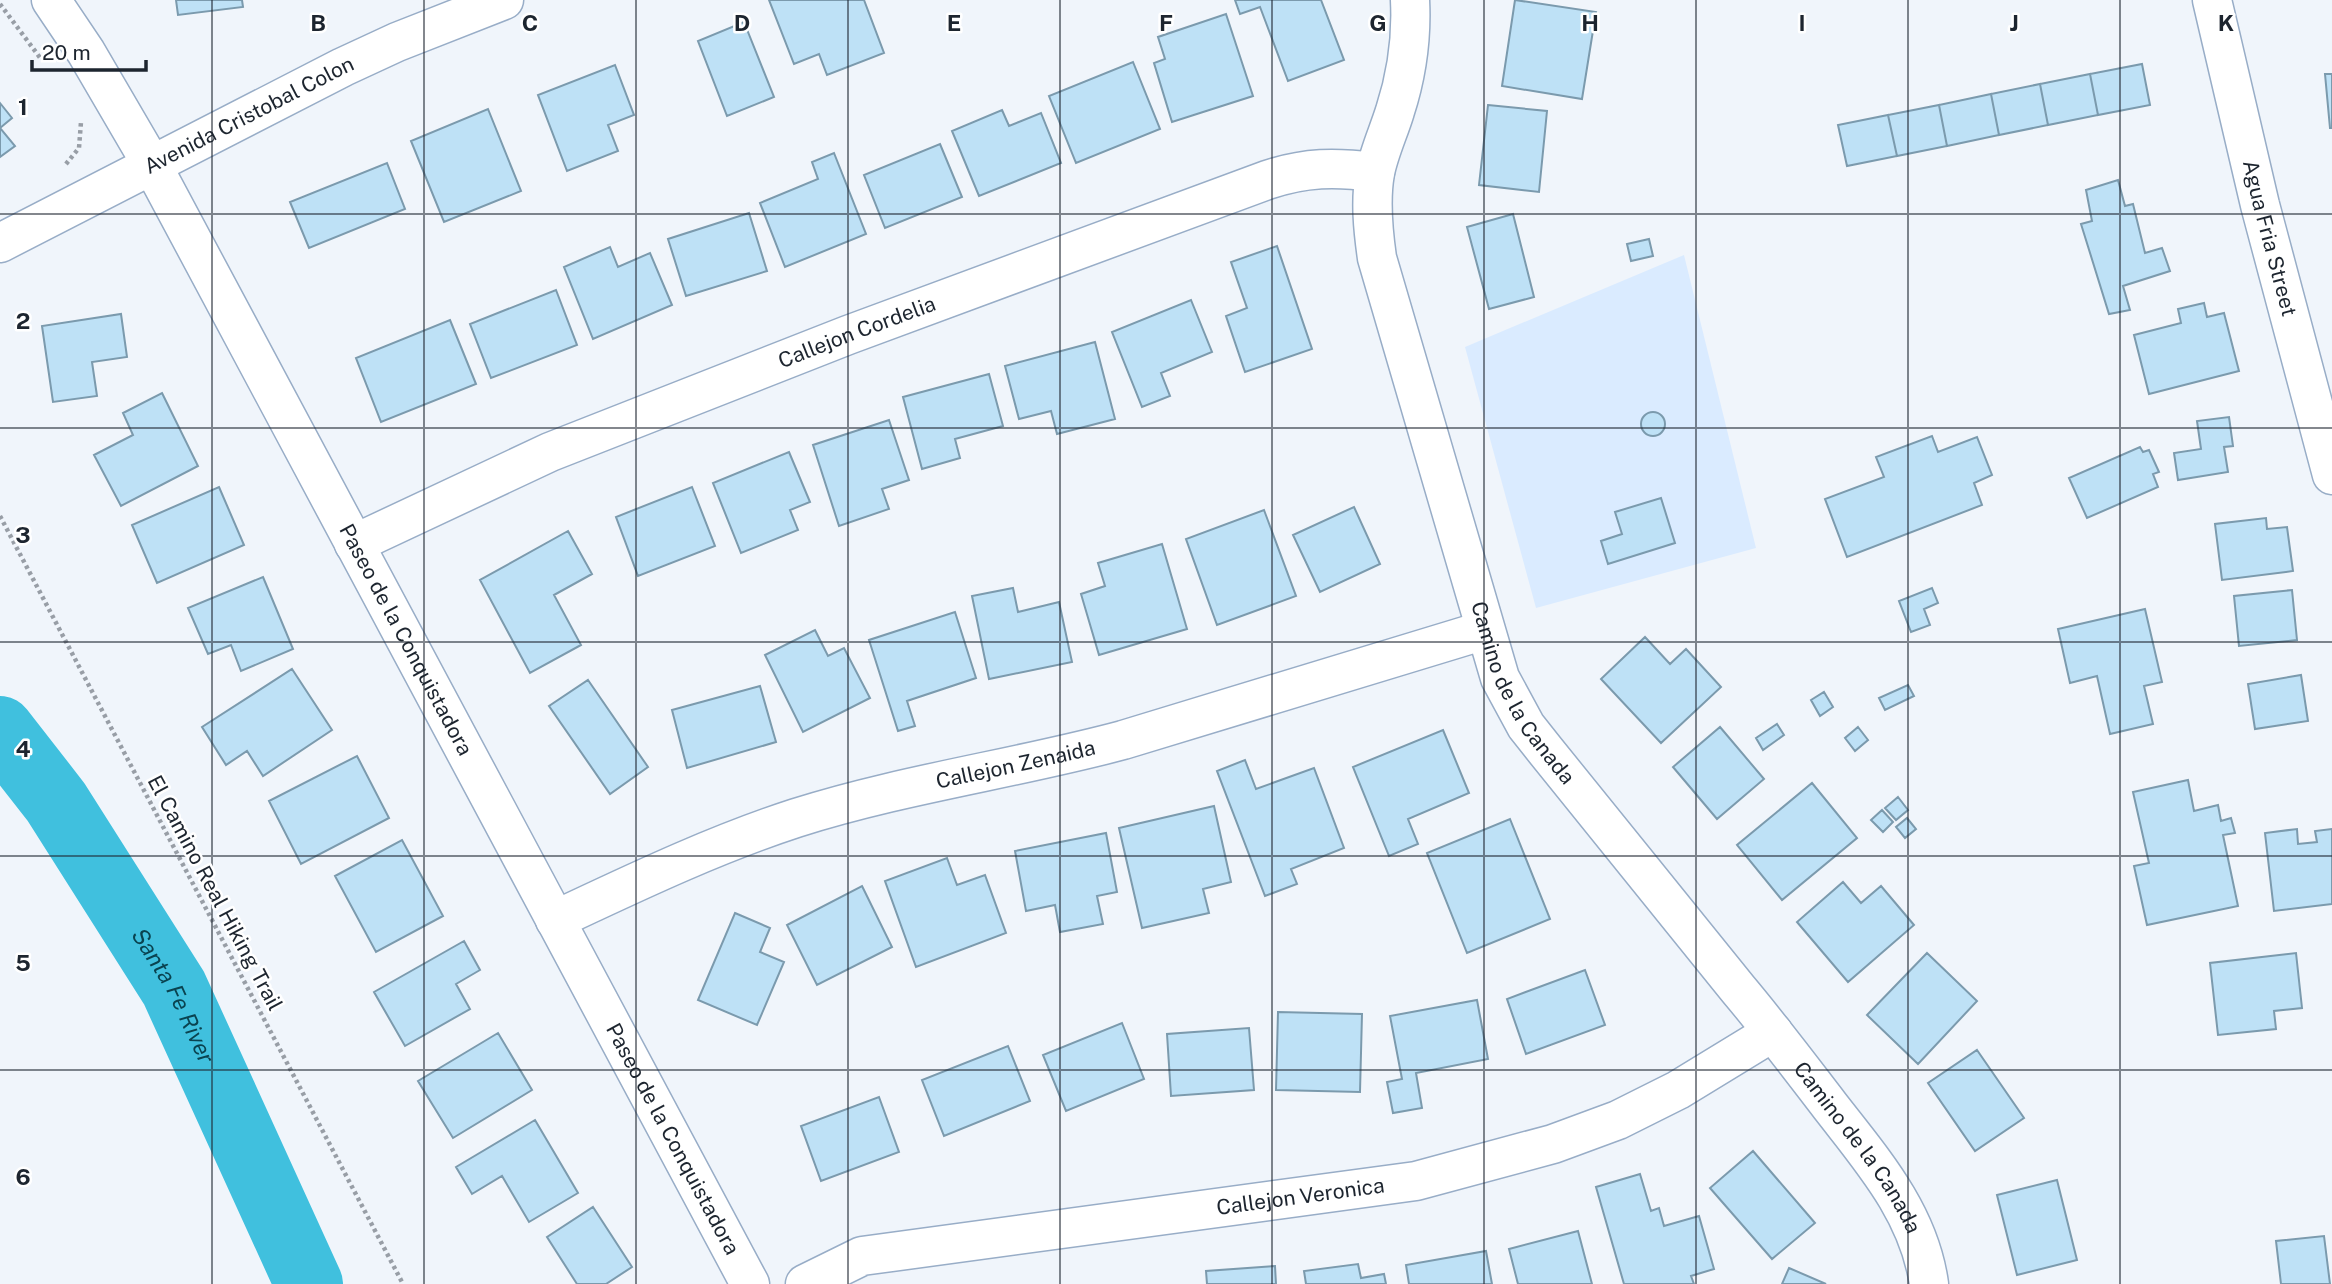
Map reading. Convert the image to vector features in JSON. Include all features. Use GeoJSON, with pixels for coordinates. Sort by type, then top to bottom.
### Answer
{"type":"FeatureCollection","features":[{"type":"Feature","properties":{"kind":"street","name":"Paseo de la Conquistadora"},"geometry":{"type":"LineString","coordinates":[[51,0],[86,51],[152,165],[750,1284]]}},
{"type":"Feature","properties":{"kind":"street","name":"Avenida Cristobal Colon"},"geometry":{"type":"LineString","coordinates":[[0,243],[343,67],[397,42],[505,0]]}},
{"type":"Feature","properties":{"kind":"street","name":"Camino de la Canada"},"geometry":{"type":"LineString","coordinates":[[1410,0],[1410,41],[1406,76],[1376,172],[1372,200],[1373,232],[1377,258],[1500,678],[1526,726],[1773,1032],[1880,1171],[1899,1199],[1915,1233],[1929,1284]]}},
{"type":"Feature","properties":{"kind":"street","name":"Agua Fria Street"},"geometry":{"type":"LineString","coordinates":[[2212,0],[2260,205],[2332,475]]}},
{"type":"Feature","properties":{"kind":"street","name":"Callejon Cordelia"},"geometry":{"type":"LineString","coordinates":[[354,544],[550,452],[836,340],[1267,180],[1295,171],[1323,168],[1376,172]]}},
{"type":"Feature","properties":{"kind":"street","name":"Callejon Zenaida"},"geometry":{"type":"LineString","coordinates":[[555,920],[710,850],[796,818],[880,795],[1037,762],[1123,740],[1485,630]]}},
{"type":"Feature","properties":{"kind":"street","name":"Callejon Veronica"},"geometry":{"type":"LineString","coordinates":[[805,1284],[862,1256],[1416,1181],[1553,1144],[1618,1120],[1678,1090],[1773,1032]]}},
{"type":"Feature","properties":{"kind":"path"},"geometry":{"type":"LineString","coordinates":[[0,4],[44,64]]}},
{"type":"Feature","properties":{"kind":"path"},"geometry":{"type":"LineString","coordinates":[[65,165],[79,148],[81,116]]}},
{"type":"Feature","properties":{"kind":"path","name":"El Camino Real Hiking Trail"},"geometry":{"type":"LineString","coordinates":[[0,516],[403,1284]]}},
{"type":"Feature","properties":{"kind":"shaded area"},"geometry":{"type":"Polygon","coordinates":[[[1684,255],[1756,548],[1536,608],[1465,347],[1684,255]]]}},
{"type":"Feature","properties":{"kind":"building"},"geometry":{"type":"Polygon","coordinates":[[[176,0],[242,0],[243,7],[178,15],[176,0]]]}},
{"type":"Feature","properties":{"kind":"building"},"geometry":{"type":"Polygon","coordinates":[[[769,0],[864,0],[884,53],[827,75],[819,54],[794,64],[769,0]]]}},
{"type":"Feature","properties":{"kind":"building"},"geometry":{"type":"Polygon","coordinates":[[[1235,0],[1321,0],[1344,60],[1288,81],[1260,7],[1240,14],[1235,0]]]}},
{"type":"Feature","properties":{"kind":"building"},"geometry":{"type":"Polygon","coordinates":[[[1515,0],[1596,12],[1582,99],[1502,86],[1515,0]]]}},
{"type":"Feature","properties":{"kind":"building"},"geometry":{"type":"Polygon","coordinates":[[[1226,14],[1253,96],[1172,122],[1154,63],[1165,59],[1158,37],[1226,14]]]}},
{"type":"Feature","properties":{"kind":"building"},"geometry":{"type":"Polygon","coordinates":[[[744,22],[774,97],[727,116],[698,41],[744,22]]]}},
{"type":"Feature","properties":{"kind":"building"},"geometry":{"type":"Polygon","coordinates":[[[1133,62],[1160,129],[1076,163],[1049,96],[1133,62]]]}},
{"type":"Feature","properties":{"kind":"building"},"geometry":{"type":"Polygon","coordinates":[[[2142,64],[2150,105],[2098,115],[2090,74],[2142,64]]]}},
{"type":"Feature","properties":{"kind":"building"},"geometry":{"type":"Polygon","coordinates":[[[615,65],[634,115],[608,125],[618,151],[567,171],[538,95],[615,65]]]}},
{"type":"Feature","properties":{"kind":"building"},"geometry":{"type":"Polygon","coordinates":[[[2090,74],[2098,115],[2048,125],[2040,84],[2090,74]]]}},
{"type":"Feature","properties":{"kind":"building"},"geometry":{"type":"Polygon","coordinates":[[[2325,74],[2332,74],[2332,128],[2330,128],[2325,74]]]}},
{"type":"Feature","properties":{"kind":"building"},"geometry":{"type":"Polygon","coordinates":[[[2040,84],[2048,125],[1999,135],[1991,94],[2040,84]]]}},
{"type":"Feature","properties":{"kind":"building"},"geometry":{"type":"Polygon","coordinates":[[[1991,94],[1999,135],[1947,146],[1939,105],[1991,94]]]}},
{"type":"Feature","properties":{"kind":"building"},"geometry":{"type":"Polygon","coordinates":[[[0,103],[12,118],[0,128],[0,103]]]}},
{"type":"Feature","properties":{"kind":"building"},"geometry":{"type":"Polygon","coordinates":[[[1488,105],[1547,111],[1539,192],[1479,185],[1488,105]]]}},
{"type":"Feature","properties":{"kind":"building"},"geometry":{"type":"Polygon","coordinates":[[[1939,105],[1947,146],[1897,156],[1888,115],[1939,105]]]}},
{"type":"Feature","properties":{"kind":"building"},"geometry":{"type":"Polygon","coordinates":[[[488,109],[521,191],[444,222],[411,141],[488,109]]]}},
{"type":"Feature","properties":{"kind":"building"},"geometry":{"type":"Polygon","coordinates":[[[1002,110],[1009,126],[1041,113],[1061,163],[979,196],[952,131],[1002,110]]]}},
{"type":"Feature","properties":{"kind":"building"},"geometry":{"type":"Polygon","coordinates":[[[1888,115],[1897,156],[1847,166],[1838,125],[1888,115]]]}},
{"type":"Feature","properties":{"kind":"building"},"geometry":{"type":"Polygon","coordinates":[[[0,128],[15,146],[0,157],[0,128]]]}},
{"type":"Feature","properties":{"kind":"building"},"geometry":{"type":"Polygon","coordinates":[[[940,144],[962,197],[885,228],[864,175],[940,144]]]}},
{"type":"Feature","properties":{"kind":"building"},"geometry":{"type":"Polygon","coordinates":[[[834,153],[866,234],[785,267],[760,203],[818,179],[812,162],[834,153]]]}},
{"type":"Feature","properties":{"kind":"building"},"geometry":{"type":"Polygon","coordinates":[[[387,163],[405,209],[309,248],[290,202],[387,163]]]}},
{"type":"Feature","properties":{"kind":"building"},"geometry":{"type":"Polygon","coordinates":[[[2118,180],[2125,206],[2133,204],[2145,253],[2162,248],[2170,271],[2123,286],[2130,310],[2109,314],[2081,224],[2092,221],[2086,190],[2118,180]]]}},
{"type":"Feature","properties":{"kind":"building"},"geometry":{"type":"Polygon","coordinates":[[[749,213],[767,271],[686,296],[668,239],[749,213]]]}},
{"type":"Feature","properties":{"kind":"building"},"geometry":{"type":"Polygon","coordinates":[[[1513,214],[1534,297],[1489,309],[1467,227],[1513,214]]]}},
{"type":"Feature","properties":{"kind":"building"},"geometry":{"type":"Polygon","coordinates":[[[1649,239],[1653,256],[1631,261],[1627,244],[1649,239]]]}},
{"type":"Feature","properties":{"kind":"building"},"geometry":{"type":"Polygon","coordinates":[[[1277,246],[1312,349],[1245,372],[1226,316],[1247,308],[1231,262],[1277,246]]]}},
{"type":"Feature","properties":{"kind":"building"},"geometry":{"type":"Polygon","coordinates":[[[610,247],[618,267],[650,253],[672,305],[593,339],[564,267],[610,247]]]}},
{"type":"Feature","properties":{"kind":"building"},"geometry":{"type":"Polygon","coordinates":[[[556,290],[577,345],[491,378],[470,324],[556,290]]]}},
{"type":"Feature","properties":{"kind":"building"},"geometry":{"type":"Polygon","coordinates":[[[1191,300],[1212,352],[1161,373],[1170,396],[1142,407],[1112,332],[1191,300]]]}},
{"type":"Feature","properties":{"kind":"building"},"geometry":{"type":"Polygon","coordinates":[[[2204,303],[2207,317],[2224,313],[2239,371],[2149,394],[2134,335],[2181,323],[2178,309],[2204,303]]]}},
{"type":"Feature","properties":{"kind":"building"},"geometry":{"type":"Polygon","coordinates":[[[121,314],[127,357],[92,362],[97,396],[53,402],[42,326],[121,314]]]}},
{"type":"Feature","properties":{"kind":"building"},"geometry":{"type":"Polygon","coordinates":[[[450,320],[476,384],[381,422],[356,358],[450,320]]]}},
{"type":"Feature","properties":{"kind":"building"},"geometry":{"type":"Polygon","coordinates":[[[1095,342],[1115,419],[1057,434],[1051,411],[1019,419],[1005,366],[1095,342]]]}},
{"type":"Feature","properties":{"kind":"building"},"geometry":{"type":"Polygon","coordinates":[[[989,374],[1003,426],[955,439],[960,458],[922,469],[903,397],[989,374]]]}},
{"type":"Feature","properties":{"kind":"building"},"geometry":{"type":"Polygon","coordinates":[[[162,393],[198,466],[121,506],[94,455],[133,435],[123,413],[162,393]]]}},
{"type":"Feature","properties":{"kind":"building"},"geometry":{"type":"Polygon","coordinates":[[[1653,412],[1662,415],[1665,424],[1662,433],[1653,436],[1644,433],[1641,424],[1644,415],[1653,412]]]}},
{"type":"Feature","properties":{"kind":"building"},"geometry":{"type":"Polygon","coordinates":[[[2229,417],[2233,446],[2224,447],[2228,472],[2178,480],[2174,453],[2201,449],[2197,421],[2229,417]]]}},
{"type":"Feature","properties":{"kind":"building"},"geometry":{"type":"Polygon","coordinates":[[[889,420],[909,480],[882,489],[889,509],[839,526],[813,445],[889,420]]]}},
{"type":"Feature","properties":{"kind":"building"},"geometry":{"type":"Polygon","coordinates":[[[1932,436],[1938,452],[1977,437],[1992,475],[1974,483],[1982,505],[1847,557],[1825,499],[1884,477],[1876,457],[1932,436]]]}},
{"type":"Feature","properties":{"kind":"building"},"geometry":{"type":"Polygon","coordinates":[[[2140,447],[2143,452],[2149,450],[2159,472],[2153,474],[2158,487],[2087,518],[2069,478],[2140,447]]]}},
{"type":"Feature","properties":{"kind":"building"},"geometry":{"type":"Polygon","coordinates":[[[789,452],[810,502],[790,510],[798,530],[741,553],[713,483],[789,452]]]}},
{"type":"Feature","properties":{"kind":"building"},"geometry":{"type":"Polygon","coordinates":[[[219,487],[244,545],[157,583],[132,525],[219,487]]]}},
{"type":"Feature","properties":{"kind":"building"},"geometry":{"type":"Polygon","coordinates":[[[692,487],[715,546],[638,576],[616,517],[692,487]]]}},
{"type":"Feature","properties":{"kind":"building"},"geometry":{"type":"Polygon","coordinates":[[[1661,498],[1675,543],[1608,564],[1601,541],[1622,534],[1615,512],[1661,498]]]}},
{"type":"Feature","properties":{"kind":"building"},"geometry":{"type":"Polygon","coordinates":[[[1354,507],[1380,564],[1320,592],[1293,535],[1354,507]]]}},
{"type":"Feature","properties":{"kind":"building"},"geometry":{"type":"Polygon","coordinates":[[[1264,510],[1296,596],[1217,625],[1186,539],[1264,510]]]}},
{"type":"Feature","properties":{"kind":"building"},"geometry":{"type":"Polygon","coordinates":[[[2266,518],[2267,529],[2287,527],[2293,571],[2222,580],[2215,524],[2266,518]]]}},
{"type":"Feature","properties":{"kind":"building"},"geometry":{"type":"Polygon","coordinates":[[[568,531],[592,574],[554,595],[581,645],[530,673],[480,580],[568,531]]]}},
{"type":"Feature","properties":{"kind":"building"},"geometry":{"type":"Polygon","coordinates":[[[1162,544],[1187,629],[1099,655],[1081,594],[1105,586],[1098,563],[1162,544]]]}},
{"type":"Feature","properties":{"kind":"building"},"geometry":{"type":"Polygon","coordinates":[[[263,577],[293,649],[241,671],[231,645],[208,654],[188,608],[263,577]]]}},
{"type":"Feature","properties":{"kind":"building"},"geometry":{"type":"Polygon","coordinates":[[[1013,588],[1018,612],[1059,602],[1072,662],[989,679],[972,596],[1013,588]]]}},
{"type":"Feature","properties":{"kind":"building"},"geometry":{"type":"Polygon","coordinates":[[[1932,588],[1938,603],[1924,609],[1930,625],[1911,632],[1899,601],[1932,588]]]}},
{"type":"Feature","properties":{"kind":"building"},"geometry":{"type":"Polygon","coordinates":[[[2292,590],[2297,640],[2239,646],[2234,596],[2292,590]]]}},
{"type":"Feature","properties":{"kind":"building"},"geometry":{"type":"Polygon","coordinates":[[[2145,609],[2162,682],[2144,686],[2153,724],[2110,734],[2097,676],[2070,683],[2058,629],[2145,609]]]}},
{"type":"Feature","properties":{"kind":"building"},"geometry":{"type":"Polygon","coordinates":[[[955,612],[976,678],[907,701],[915,726],[898,731],[869,640],[955,612]]]}},
{"type":"Feature","properties":{"kind":"building"},"geometry":{"type":"Polygon","coordinates":[[[815,630],[828,656],[844,648],[870,698],[803,732],[765,655],[815,630]]]}},
{"type":"Feature","properties":{"kind":"building"},"geometry":{"type":"Polygon","coordinates":[[[1645,637],[1670,664],[1686,649],[1721,687],[1661,743],[1601,679],[1645,637]]]}},
{"type":"Feature","properties":{"kind":"building"},"geometry":{"type":"Polygon","coordinates":[[[292,669],[332,730],[263,776],[247,751],[226,765],[202,727],[292,669]]]}},
{"type":"Feature","properties":{"kind":"building"},"geometry":{"type":"Polygon","coordinates":[[[2301,675],[2308,721],[2255,729],[2248,684],[2301,675]]]}},
{"type":"Feature","properties":{"kind":"building"},"geometry":{"type":"Polygon","coordinates":[[[588,680],[648,767],[610,794],[549,706],[588,680]]]}},
{"type":"Feature","properties":{"kind":"building"},"geometry":{"type":"Polygon","coordinates":[[[1908,685],[1914,696],[1885,710],[1879,698],[1908,685]]]}},
{"type":"Feature","properties":{"kind":"building"},"geometry":{"type":"Polygon","coordinates":[[[760,686],[776,742],[687,768],[672,710],[760,686]]]}},
{"type":"Feature","properties":{"kind":"building"},"geometry":{"type":"Polygon","coordinates":[[[1824,692],[1833,707],[1820,716],[1811,700],[1824,692]]]}},
{"type":"Feature","properties":{"kind":"building"},"geometry":{"type":"Polygon","coordinates":[[[1777,724],[1784,735],[1763,750],[1756,738],[1777,724]]]}},
{"type":"Feature","properties":{"kind":"building"},"geometry":{"type":"Polygon","coordinates":[[[1720,727],[1764,779],[1717,819],[1673,767],[1720,727]]]}},
{"type":"Feature","properties":{"kind":"building"},"geometry":{"type":"Polygon","coordinates":[[[1858,727],[1868,740],[1855,751],[1845,738],[1858,727]]]}},
{"type":"Feature","properties":{"kind":"building"},"geometry":{"type":"Polygon","coordinates":[[[1443,730],[1469,793],[1408,819],[1418,844],[1389,856],[1353,767],[1443,730]]]}},
{"type":"Feature","properties":{"kind":"building"},"geometry":{"type":"Polygon","coordinates":[[[357,756],[389,818],[301,864],[269,801],[357,756]]]}},
{"type":"Feature","properties":{"kind":"building"},"geometry":{"type":"Polygon","coordinates":[[[1245,760],[1256,789],[1314,768],[1344,848],[1291,869],[1297,884],[1265,896],[1217,771],[1245,760]]]}},
{"type":"Feature","properties":{"kind":"building"},"geometry":{"type":"Polygon","coordinates":[[[2188,780],[2194,811],[2218,805],[2221,821],[2231,818],[2235,833],[2223,835],[2238,906],[2147,925],[2134,866],[2149,863],[2133,792],[2188,780]]]}},
{"type":"Feature","properties":{"kind":"building"},"geometry":{"type":"Polygon","coordinates":[[[1812,783],[1857,838],[1782,900],[1737,845],[1812,783]]]}},
{"type":"Feature","properties":{"kind":"building"},"geometry":{"type":"Polygon","coordinates":[[[1898,797],[1908,810],[1896,820],[1885,808],[1898,797]]]}},
{"type":"Feature","properties":{"kind":"building"},"geometry":{"type":"Polygon","coordinates":[[[1214,806],[1231,882],[1203,889],[1209,913],[1142,928],[1119,828],[1214,806]]]}},
{"type":"Feature","properties":{"kind":"building"},"geometry":{"type":"Polygon","coordinates":[[[1882,810],[1893,822],[1883,832],[1871,820],[1882,810]]]}},
{"type":"Feature","properties":{"kind":"building"},"geometry":{"type":"Polygon","coordinates":[[[1907,818],[1916,829],[1905,838],[1896,827],[1907,818]]]}},
{"type":"Feature","properties":{"kind":"building"},"geometry":{"type":"Polygon","coordinates":[[[1510,819],[1550,919],[1467,953],[1427,853],[1510,819]]]}},
{"type":"Feature","properties":{"kind":"building"},"geometry":{"type":"Polygon","coordinates":[[[2297,829],[2298,844],[2317,842],[2315,831],[2332,829],[2332,904],[2274,911],[2265,833],[2297,829]]]}},
{"type":"Feature","properties":{"kind":"building"},"geometry":{"type":"Polygon","coordinates":[[[1106,833],[1117,892],[1097,896],[1103,924],[1060,932],[1055,905],[1026,911],[1015,851],[1106,833]]]}},
{"type":"Feature","properties":{"kind":"building"},"geometry":{"type":"Polygon","coordinates":[[[402,840],[443,916],[376,952],[335,876],[402,840]]]}},
{"type":"Feature","properties":{"kind":"building"},"geometry":{"type":"Polygon","coordinates":[[[947,858],[957,885],[985,875],[1006,933],[916,967],[885,881],[947,858]]]}},
{"type":"Feature","properties":{"kind":"building"},"geometry":{"type":"Polygon","coordinates":[[[1843,882],[1861,903],[1881,886],[1914,925],[1848,982],[1797,922],[1843,882]]]}},
{"type":"Feature","properties":{"kind":"building"},"geometry":{"type":"Polygon","coordinates":[[[862,886],[892,947],[817,985],[787,925],[862,886]]]}},
{"type":"Feature","properties":{"kind":"building"},"geometry":{"type":"Polygon","coordinates":[[[735,913],[770,928],[760,952],[784,962],[757,1025],[698,1000],[735,913]]]}},
{"type":"Feature","properties":{"kind":"building"},"geometry":{"type":"Polygon","coordinates":[[[464,941],[480,970],[456,984],[470,1009],[405,1046],[374,992],[464,941]]]}},
{"type":"Feature","properties":{"kind":"building"},"geometry":{"type":"Polygon","coordinates":[[[1927,953],[1977,1001],[1918,1064],[1867,1015],[1927,953]]]}},
{"type":"Feature","properties":{"kind":"building"},"geometry":{"type":"Polygon","coordinates":[[[2296,953],[2302,1008],[2274,1011],[2276,1029],[2218,1035],[2210,963],[2296,953]]]}},
{"type":"Feature","properties":{"kind":"building"},"geometry":{"type":"Polygon","coordinates":[[[1585,970],[1605,1025],[1526,1054],[1507,999],[1585,970]]]}},
{"type":"Feature","properties":{"kind":"building"},"geometry":{"type":"Polygon","coordinates":[[[1477,1000],[1488,1059],[1416,1073],[1422,1108],[1393,1113],[1387,1082],[1402,1079],[1390,1016],[1477,1000]]]}},
{"type":"Feature","properties":{"kind":"building"},"geometry":{"type":"Polygon","coordinates":[[[1278,1012],[1362,1014],[1360,1092],[1276,1090],[1278,1012]]]}},
{"type":"Feature","properties":{"kind":"building"},"geometry":{"type":"Polygon","coordinates":[[[1122,1023],[1144,1079],[1066,1111],[1043,1055],[1122,1023]]]}},
{"type":"Feature","properties":{"kind":"building"},"geometry":{"type":"Polygon","coordinates":[[[1249,1028],[1254,1090],[1171,1096],[1167,1034],[1249,1028]]]}},
{"type":"Feature","properties":{"kind":"building"},"geometry":{"type":"Polygon","coordinates":[[[498,1033],[532,1090],[453,1138],[418,1081],[498,1033]]]}},
{"type":"Feature","properties":{"kind":"building"},"geometry":{"type":"Polygon","coordinates":[[[1008,1046],[1030,1101],[944,1136],[922,1080],[1008,1046]]]}},
{"type":"Feature","properties":{"kind":"building"},"geometry":{"type":"Polygon","coordinates":[[[1977,1050],[2024,1118],[1975,1151],[1928,1083],[1977,1050]]]}},
{"type":"Feature","properties":{"kind":"building"},"geometry":{"type":"Polygon","coordinates":[[[879,1097],[899,1152],[821,1181],[801,1126],[879,1097]]]}},
{"type":"Feature","properties":{"kind":"building"},"geometry":{"type":"Polygon","coordinates":[[[535,1120],[578,1193],[529,1222],[502,1176],[472,1194],[456,1167],[535,1120]]]}},
{"type":"Feature","properties":{"kind":"building"},"geometry":{"type":"Polygon","coordinates":[[[1753,1151],[1815,1223],[1772,1259],[1710,1188],[1753,1151]]]}},
{"type":"Feature","properties":{"kind":"building"},"geometry":{"type":"Polygon","coordinates":[[[1640,1174],[1651,1211],[1659,1208],[1664,1226],[1699,1216],[1714,1269],[1691,1276],[1694,1284],[1624,1284],[1596,1187],[1640,1174]]]}},
{"type":"Feature","properties":{"kind":"building"},"geometry":{"type":"Polygon","coordinates":[[[2057,1180],[2077,1260],[2017,1275],[1997,1195],[2057,1180]]]}},
{"type":"Feature","properties":{"kind":"building"},"geometry":{"type":"Polygon","coordinates":[[[593,1207],[632,1267],[606,1284],[577,1284],[547,1237],[593,1207]]]}},
{"type":"Feature","properties":{"kind":"building"},"geometry":{"type":"Polygon","coordinates":[[[1578,1231],[1592,1284],[1518,1284],[1509,1249],[1578,1231]]]}},
{"type":"Feature","properties":{"kind":"building"},"geometry":{"type":"Polygon","coordinates":[[[2324,1236],[2330,1284],[2281,1284],[2276,1241],[2324,1236]]]}},
{"type":"Feature","properties":{"kind":"building"},"geometry":{"type":"Polygon","coordinates":[[[1486,1251],[1492,1284],[1409,1284],[1406,1265],[1486,1251]]]}},
{"type":"Feature","properties":{"kind":"building"},"geometry":{"type":"Polygon","coordinates":[[[1358,1264],[1361,1278],[1384,1274],[1386,1284],[1306,1284],[1304,1271],[1358,1264]]]}},
{"type":"Feature","properties":{"kind":"building"},"geometry":{"type":"Polygon","coordinates":[[[1275,1266],[1276,1284],[1207,1284],[1206,1271],[1275,1266]]]}},
{"type":"Feature","properties":{"kind":"building"},"geometry":{"type":"Polygon","coordinates":[[[1789,1268],[1826,1284],[1782,1284],[1789,1268]]]}},
{"type":"Feature","properties":{"kind":"waterway","name":"Santa Fe River"},"geometry":{"type":"LineString","coordinates":[[0,730],[56,802],[174,988],[309,1284]]}}]}
